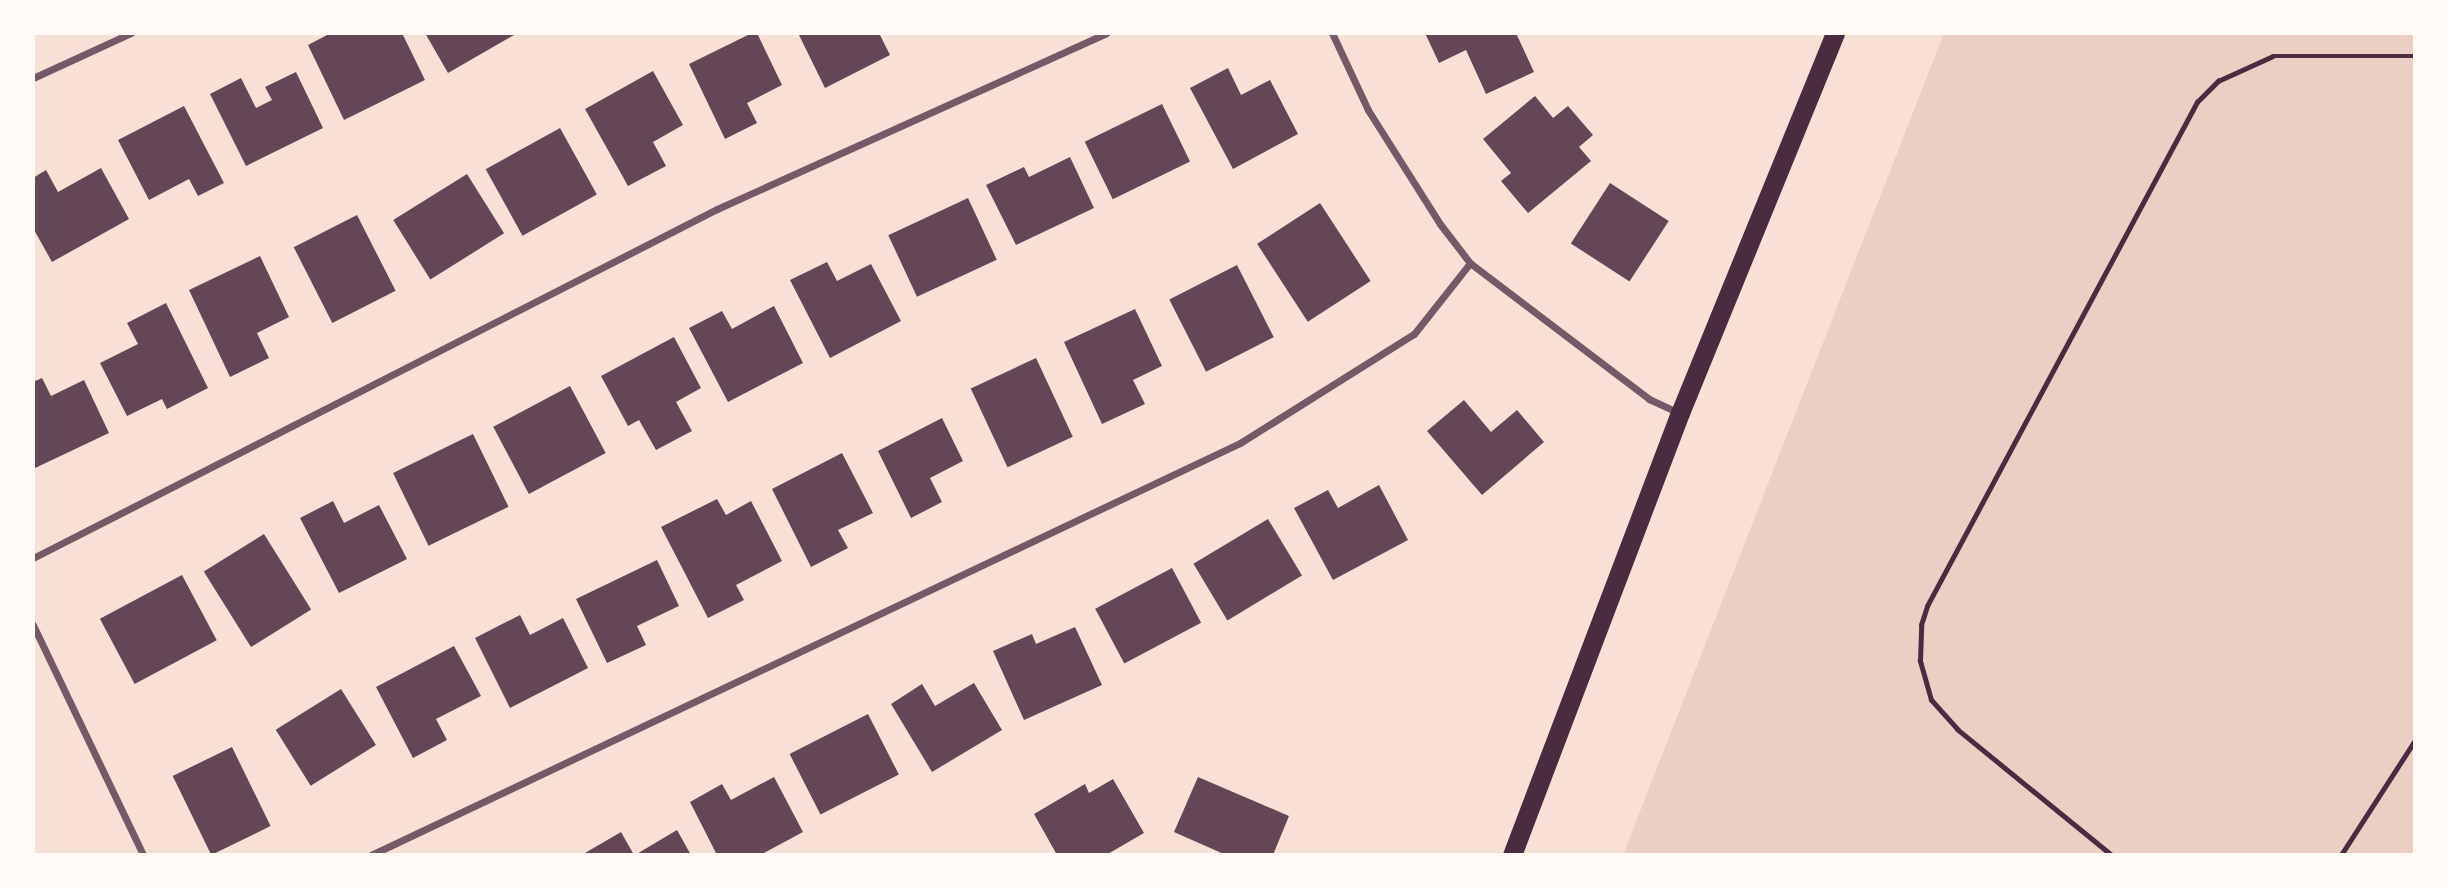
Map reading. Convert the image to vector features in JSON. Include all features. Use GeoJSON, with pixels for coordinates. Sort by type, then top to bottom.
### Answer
{"type":"FeatureCollection","features":[{"type":"Feature","properties":{"kind":"highway"},"geometry":{"type":"LineString","coordinates":[[1512,855],[1680,413],[1835,33]]}},
{"type":"Feature","properties":{"kind":"street"},"geometry":{"type":"LineString","coordinates":[[33,78],[131,33]]}},
{"type":"Feature","properties":{"kind":"street"},"geometry":{"type":"LineString","coordinates":[[33,558],[717,209],[1106,33]]}},
{"type":"Feature","properties":{"kind":"street"},"geometry":{"type":"LineString","coordinates":[[1332,33],[1368,110],[1440,224],[1470,263],[1649,399],[1680,413]]}},
{"type":"Feature","properties":{"kind":"street"},"geometry":{"type":"LineString","coordinates":[[370,855],[1240,443],[1414,334],[1470,263]]}},
{"type":"Feature","properties":{"kind":"street"},"geometry":{"type":"LineString","coordinates":[[33,625],[143,855]]}},
{"type":"Feature","properties":{"kind":"path"},"geometry":{"type":"LineString","coordinates":[[2111,855],[1958,730],[1931,700],[1920,661],[1920,625],[1927,606],[2197,102],[2218,81],[2273,56],[2415,55]]}},
{"type":"Feature","properties":{"kind":"path"},"geometry":{"type":"LineString","coordinates":[[2341,855],[2415,740]]}},
{"type":"Feature","properties":{"kind":"shaded area"},"geometry":{"type":"Polygon","coordinates":[[[1944,33],[2415,33],[2415,855],[1623,855],[1944,33]]]}},
{"type":"Feature","properties":{"kind":"building"},"geometry":{"type":"Polygon","coordinates":[[[331,33],[402,33],[425,80],[344,120],[308,45],[331,33]]]}},
{"type":"Feature","properties":{"kind":"building"},"geometry":{"type":"Polygon","coordinates":[[[425,33],[513,33],[514,35],[448,73],[425,33]]]}},
{"type":"Feature","properties":{"kind":"building"},"geometry":{"type":"Polygon","coordinates":[[[757,33],[782,85],[747,103],[757,123],[725,139],[689,64],[757,33]]]}},
{"type":"Feature","properties":{"kind":"building"},"geometry":{"type":"Polygon","coordinates":[[[798,33],[879,33],[890,55],[825,88],[798,33]]]}},
{"type":"Feature","properties":{"kind":"building"},"geometry":{"type":"Polygon","coordinates":[[[1425,33],[1516,33],[1534,72],[1486,94],[1466,50],[1439,63],[1425,33]]]}},
{"type":"Feature","properties":{"kind":"building"},"geometry":{"type":"Polygon","coordinates":[[[1228,68],[1241,95],[1270,80],[1298,134],[1233,169],[1190,88],[1228,68]]]}},
{"type":"Feature","properties":{"kind":"building"},"geometry":{"type":"Polygon","coordinates":[[[653,71],[683,125],[653,142],[666,166],[628,186],[585,109],[653,71]]]}},
{"type":"Feature","properties":{"kind":"building"},"geometry":{"type":"Polygon","coordinates":[[[296,72],[323,128],[246,166],[210,94],[241,78],[256,108],[272,100],[265,87],[296,72]]]}},
{"type":"Feature","properties":{"kind":"building"},"geometry":{"type":"Polygon","coordinates":[[[1535,96],[1553,118],[1568,106],[1593,135],[1579,147],[1591,161],[1528,213],[1501,181],[1511,173],[1483,139],[1535,96]]]}},
{"type":"Feature","properties":{"kind":"building"},"geometry":{"type":"Polygon","coordinates":[[[1162,104],[1190,162],[1113,199],[1085,142],[1162,104]]]}},
{"type":"Feature","properties":{"kind":"building"},"geometry":{"type":"Polygon","coordinates":[[[184,106],[224,183],[198,196],[189,179],[149,200],[118,140],[184,106]]]}},
{"type":"Feature","properties":{"kind":"building"},"geometry":{"type":"Polygon","coordinates":[[[560,128],[597,194],[523,236],[486,169],[560,128]]]}},
{"type":"Feature","properties":{"kind":"building"},"geometry":{"type":"Polygon","coordinates":[[[1070,157],[1094,208],[1016,245],[986,185],[1024,167],[1029,177],[1070,157]]]}},
{"type":"Feature","properties":{"kind":"building"},"geometry":{"type":"Polygon","coordinates":[[[101,168],[129,219],[52,262],[33,228],[33,178],[46,170],[58,192],[101,168]]]}},
{"type":"Feature","properties":{"kind":"building"},"geometry":{"type":"Polygon","coordinates":[[[467,174],[504,233],[430,279],[393,220],[467,174]]]}},
{"type":"Feature","properties":{"kind":"building"},"geometry":{"type":"Polygon","coordinates":[[[1610,183],[1669,221],[1629,282],[1571,243],[1610,183]]]}},
{"type":"Feature","properties":{"kind":"building"},"geometry":{"type":"Polygon","coordinates":[[[968,198],[997,260],[917,297],[888,235],[968,198]]]}},
{"type":"Feature","properties":{"kind":"building"},"geometry":{"type":"Polygon","coordinates":[[[1320,203],[1371,281],[1308,322],[1257,244],[1320,203]]]}},
{"type":"Feature","properties":{"kind":"building"},"geometry":{"type":"Polygon","coordinates":[[[357,215],[396,291],[332,323],[294,247],[357,215]]]}},
{"type":"Feature","properties":{"kind":"building"},"geometry":{"type":"Polygon","coordinates":[[[260,256],[289,317],[257,333],[269,358],[230,377],[189,290],[260,256]]]}},
{"type":"Feature","properties":{"kind":"building"},"geometry":{"type":"Polygon","coordinates":[[[827,262],[837,281],[871,264],[901,321],[830,358],[790,280],[827,262]]]}},
{"type":"Feature","properties":{"kind":"building"},"geometry":{"type":"Polygon","coordinates":[[[1237,265],[1274,337],[1206,372],[1169,300],[1237,265]]]}},
{"type":"Feature","properties":{"kind":"building"},"geometry":{"type":"Polygon","coordinates":[[[166,303],[208,388],[167,409],[162,399],[127,416],[100,363],[138,344],[127,323],[166,303]]]}},
{"type":"Feature","properties":{"kind":"building"},"geometry":{"type":"Polygon","coordinates":[[[774,306],[803,363],[728,402],[689,328],[722,311],[732,329],[774,306]]]}},
{"type":"Feature","properties":{"kind":"building"},"geometry":{"type":"Polygon","coordinates":[[[1135,309],[1162,366],[1133,380],[1145,404],[1102,424],[1064,342],[1135,309]]]}},
{"type":"Feature","properties":{"kind":"building"},"geometry":{"type":"Polygon","coordinates":[[[674,337],[701,388],[676,402],[692,431],[656,450],[639,420],[628,426],[601,376],[674,337]]]}},
{"type":"Feature","properties":{"kind":"building"},"geometry":{"type":"Polygon","coordinates":[[[1036,358],[1073,437],[1008,467],[971,388],[1036,358]]]}},
{"type":"Feature","properties":{"kind":"building"},"geometry":{"type":"Polygon","coordinates":[[[42,378],[51,396],[84,380],[109,433],[33,469],[33,382],[42,378]]]}},
{"type":"Feature","properties":{"kind":"building"},"geometry":{"type":"Polygon","coordinates":[[[570,386],[606,453],[529,494],[493,427],[570,386]]]}},
{"type":"Feature","properties":{"kind":"building"},"geometry":{"type":"Polygon","coordinates":[[[1464,400],[1491,432],[1517,410],[1544,442],[1482,495],[1427,431],[1464,400]]]}},
{"type":"Feature","properties":{"kind":"building"},"geometry":{"type":"Polygon","coordinates":[[[942,418],[963,461],[930,478],[942,502],[911,518],[878,451],[942,418]]]}},
{"type":"Feature","properties":{"kind":"building"},"geometry":{"type":"Polygon","coordinates":[[[473,434],[509,507],[429,546],[393,473],[473,434]]]}},
{"type":"Feature","properties":{"kind":"building"},"geometry":{"type":"Polygon","coordinates":[[[842,453],[873,513],[838,530],[848,548],[811,567],[772,489],[842,453]]]}},
{"type":"Feature","properties":{"kind":"building"},"geometry":{"type":"Polygon","coordinates":[[[1379,485],[1408,540],[1333,580],[1294,508],[1328,490],[1338,508],[1379,485]]]}},
{"type":"Feature","properties":{"kind":"building"},"geometry":{"type":"Polygon","coordinates":[[[717,499],[726,515],[751,501],[782,561],[736,585],[744,600],[708,618],[661,527],[717,499]]]}},
{"type":"Feature","properties":{"kind":"building"},"geometry":{"type":"Polygon","coordinates":[[[333,501],[344,523],[379,505],[407,559],[339,593],[300,518],[333,501]]]}},
{"type":"Feature","properties":{"kind":"building"},"geometry":{"type":"Polygon","coordinates":[[[1268,519],[1302,576],[1227,620],[1193,564],[1268,519]]]}},
{"type":"Feature","properties":{"kind":"building"},"geometry":{"type":"Polygon","coordinates":[[[264,534],[311,609],[251,647],[204,572],[264,534]]]}},
{"type":"Feature","properties":{"kind":"building"},"geometry":{"type":"Polygon","coordinates":[[[657,560],[679,606],[637,626],[646,645],[607,663],[576,599],[657,560]]]}},
{"type":"Feature","properties":{"kind":"building"},"geometry":{"type":"Polygon","coordinates":[[[1172,568],[1201,623],[1124,664],[1095,609],[1172,568]]]}},
{"type":"Feature","properties":{"kind":"building"},"geometry":{"type":"Polygon","coordinates":[[[182,575],[217,640],[135,684],[100,619],[182,575]]]}},
{"type":"Feature","properties":{"kind":"building"},"geometry":{"type":"Polygon","coordinates":[[[520,615],[530,635],[563,618],[588,668],[510,708],[475,638],[520,615]]]}},
{"type":"Feature","properties":{"kind":"building"},"geometry":{"type":"Polygon","coordinates":[[[1075,627],[1102,685],[1024,720],[993,651],[1032,634],[1036,644],[1075,627]]]}},
{"type":"Feature","properties":{"kind":"building"},"geometry":{"type":"Polygon","coordinates":[[[454,646],[481,696],[436,719],[447,740],[413,758],[376,687],[454,646]]]}},
{"type":"Feature","properties":{"kind":"building"},"geometry":{"type":"Polygon","coordinates":[[[974,683],[1002,730],[932,772],[891,704],[922,684],[935,706],[974,683]]]}},
{"type":"Feature","properties":{"kind":"building"},"geometry":{"type":"Polygon","coordinates":[[[341,689],[376,745],[311,786],[276,730],[341,689]]]}},
{"type":"Feature","properties":{"kind":"building"},"geometry":{"type":"Polygon","coordinates":[[[868,714],[899,775],[820,815],[790,754],[868,714]]]}},
{"type":"Feature","properties":{"kind":"building"},"geometry":{"type":"Polygon","coordinates":[[[232,747],[271,826],[211,855],[173,776],[232,747]]]}},
{"type":"Feature","properties":{"kind":"building"},"geometry":{"type":"Polygon","coordinates":[[[774,777],[803,832],[760,855],[717,855],[690,802],[722,784],[731,800],[774,777]]]}},
{"type":"Feature","properties":{"kind":"building"},"geometry":{"type":"Polygon","coordinates":[[[1198,777],[1289,816],[1273,855],[1226,855],[1174,832],[1198,777]]]}},
{"type":"Feature","properties":{"kind":"building"},"geometry":{"type":"Polygon","coordinates":[[[1113,779],[1144,833],[1106,855],[1057,855],[1034,814],[1085,784],[1089,793],[1113,779]]]}},
{"type":"Feature","properties":{"kind":"building"},"geometry":{"type":"Polygon","coordinates":[[[677,830],[691,855],[635,855],[677,830]]]}},
{"type":"Feature","properties":{"kind":"building"},"geometry":{"type":"Polygon","coordinates":[[[621,832],[634,855],[585,853],[621,832]]]}}]}
